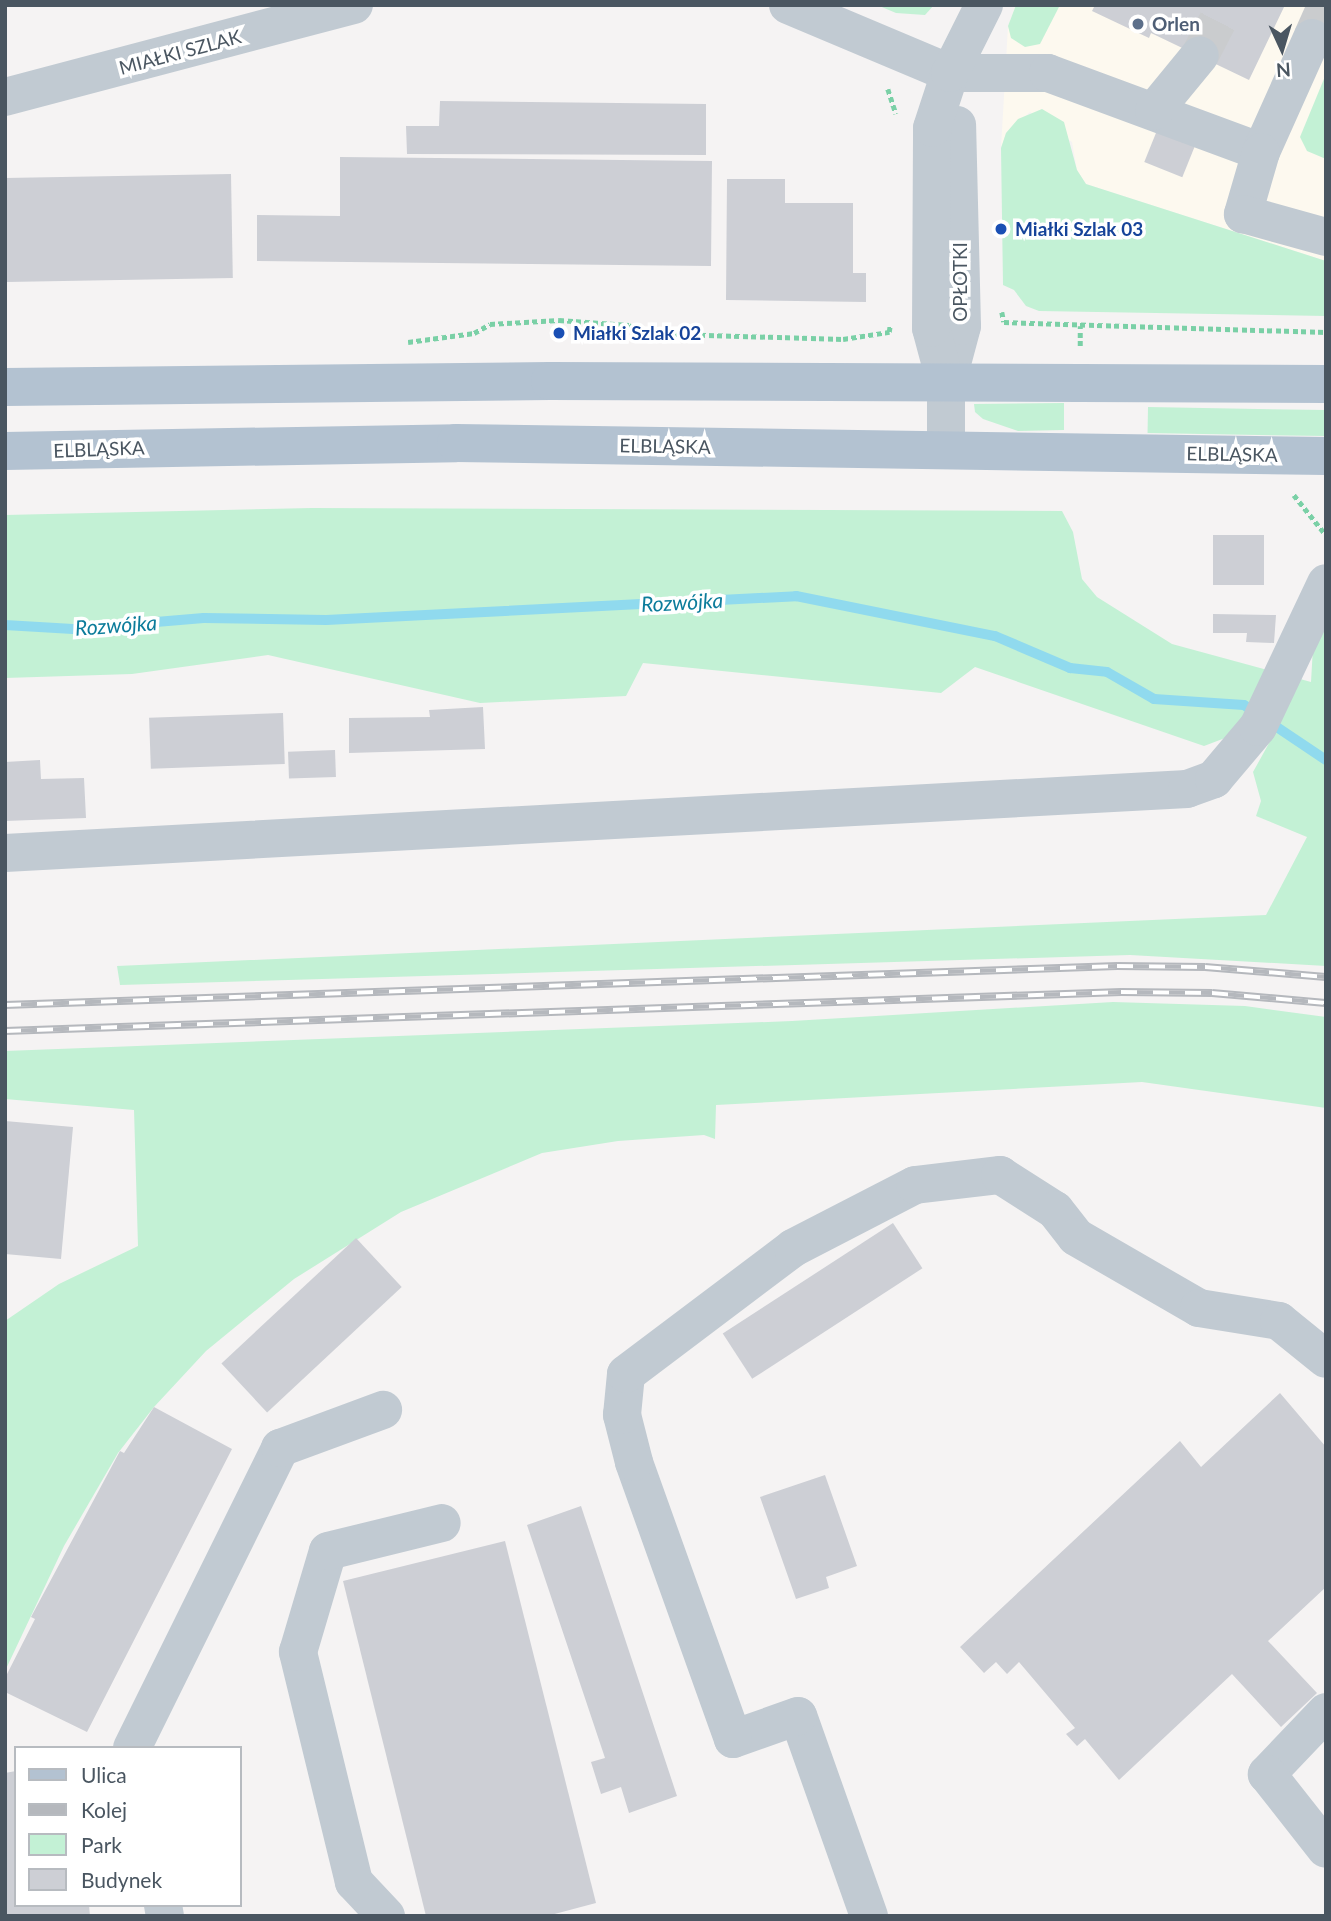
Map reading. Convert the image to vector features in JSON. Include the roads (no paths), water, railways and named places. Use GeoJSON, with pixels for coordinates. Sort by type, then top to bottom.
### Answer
{"type":"FeatureCollection","features":[{"type":"Feature","properties":{"kind":"main road"},"geometry":{"type":"LineString","coordinates":[[5,387],[550,381],[1326,384]]}},
{"type":"Feature","properties":{"kind":"main road","name":"ELBLĄSKA"},"geometry":{"type":"LineString","coordinates":[[5,451],[443,443],[1326,456]]}},
{"type":"Feature","properties":{"kind":"street","name":"MIAŁKI SZLAK"},"geometry":{"type":"LineString","coordinates":[[5,97],[354,5]]}},
{"type":"Feature","properties":{"kind":"street"},"geometry":{"type":"LineString","coordinates":[[788,5],[950,73],[1048,73],[1261,152]]}},
{"type":"Feature","properties":{"kind":"street","name":"OPŁOTKI"},"geometry":{"type":"LineString","coordinates":[[946,449],[946,384],[932,328],[932,128],[950,73],[984,5]]}},
{"type":"Feature","properties":{"kind":"street"},"geometry":{"type":"LineString","coordinates":[[1312,38],[1261,152],[1243,214],[1326,237]]}},
{"type":"Feature","properties":{"kind":"street"},"geometry":{"type":"LineString","coordinates":[[1154,111],[1200,55]]}},
{"type":"Feature","properties":{"kind":"street"},"geometry":{"type":"LineString","coordinates":[[5,853],[1165,791],[1214,779],[1258,727],[1326,583]]}},
{"type":"Feature","properties":{"kind":"street"},"geometry":{"type":"LineString","coordinates":[[869,1916],[798,1716],[733,1739],[634,1462],[622,1415],[626,1374],[793,1248],[915,1185],[1000,1175],[1055,1210],[1076,1237],[1199,1308],[1279,1321],[1326,1359]]}},
{"type":"Feature","properties":{"kind":"street"},"geometry":{"type":"LineString","coordinates":[[133,1746],[280,1448],[383,1410]]}},
{"type":"Feature","properties":{"kind":"street"},"geometry":{"type":"LineString","coordinates":[[386,1916],[354,1882],[298,1652],[328,1550],[442,1523]]}},
{"type":"Feature","properties":{"kind":"street"},"geometry":{"type":"LineString","coordinates":[[1326,1712],[1267,1774],[1326,1849]]}},
{"type":"Feature","properties":{"kind":"waterway","name":"Rozwójka"},"geometry":{"type":"LineString","coordinates":[[5,625],[73,629],[204,618],[326,620],[796,596],[995,636],[1070,668],[1107,672],[1154,699],[1244,705],[1326,760]]}},
{"type":"Feature","properties":{"kind":"tunnel"},"geometry":{"type":"LineString","coordinates":[[1200,55],[1226,5]]}},
{"type":"Feature","properties":{"kind":"tunnel"},"geometry":{"type":"LineString","coordinates":[[1312,38],[1326,7]]}},
{"type":"Feature","properties":{"kind":"railway"},"geometry":{"type":"LineString","coordinates":[[5,1005],[1117,966],[1205,967],[1326,977]]}},
{"type":"Feature","properties":{"kind":"railway"},"geometry":{"type":"LineString","coordinates":[[5,1031],[1121,992],[1212,993],[1326,1003]]}},
{"type":"Feature","properties":{"kind":"place","name":"Orlen"},"geometry":{"type":"Point","coordinates":[1138,24]}},
{"type":"Feature","properties":{"kind":"place","name":"Miałki Szlak 03"},"geometry":{"type":"Point","coordinates":[1001,229]}},
{"type":"Feature","properties":{"kind":"place","name":"Miałki Szlak 02"},"geometry":{"type":"Point","coordinates":[559,333]}}]}
